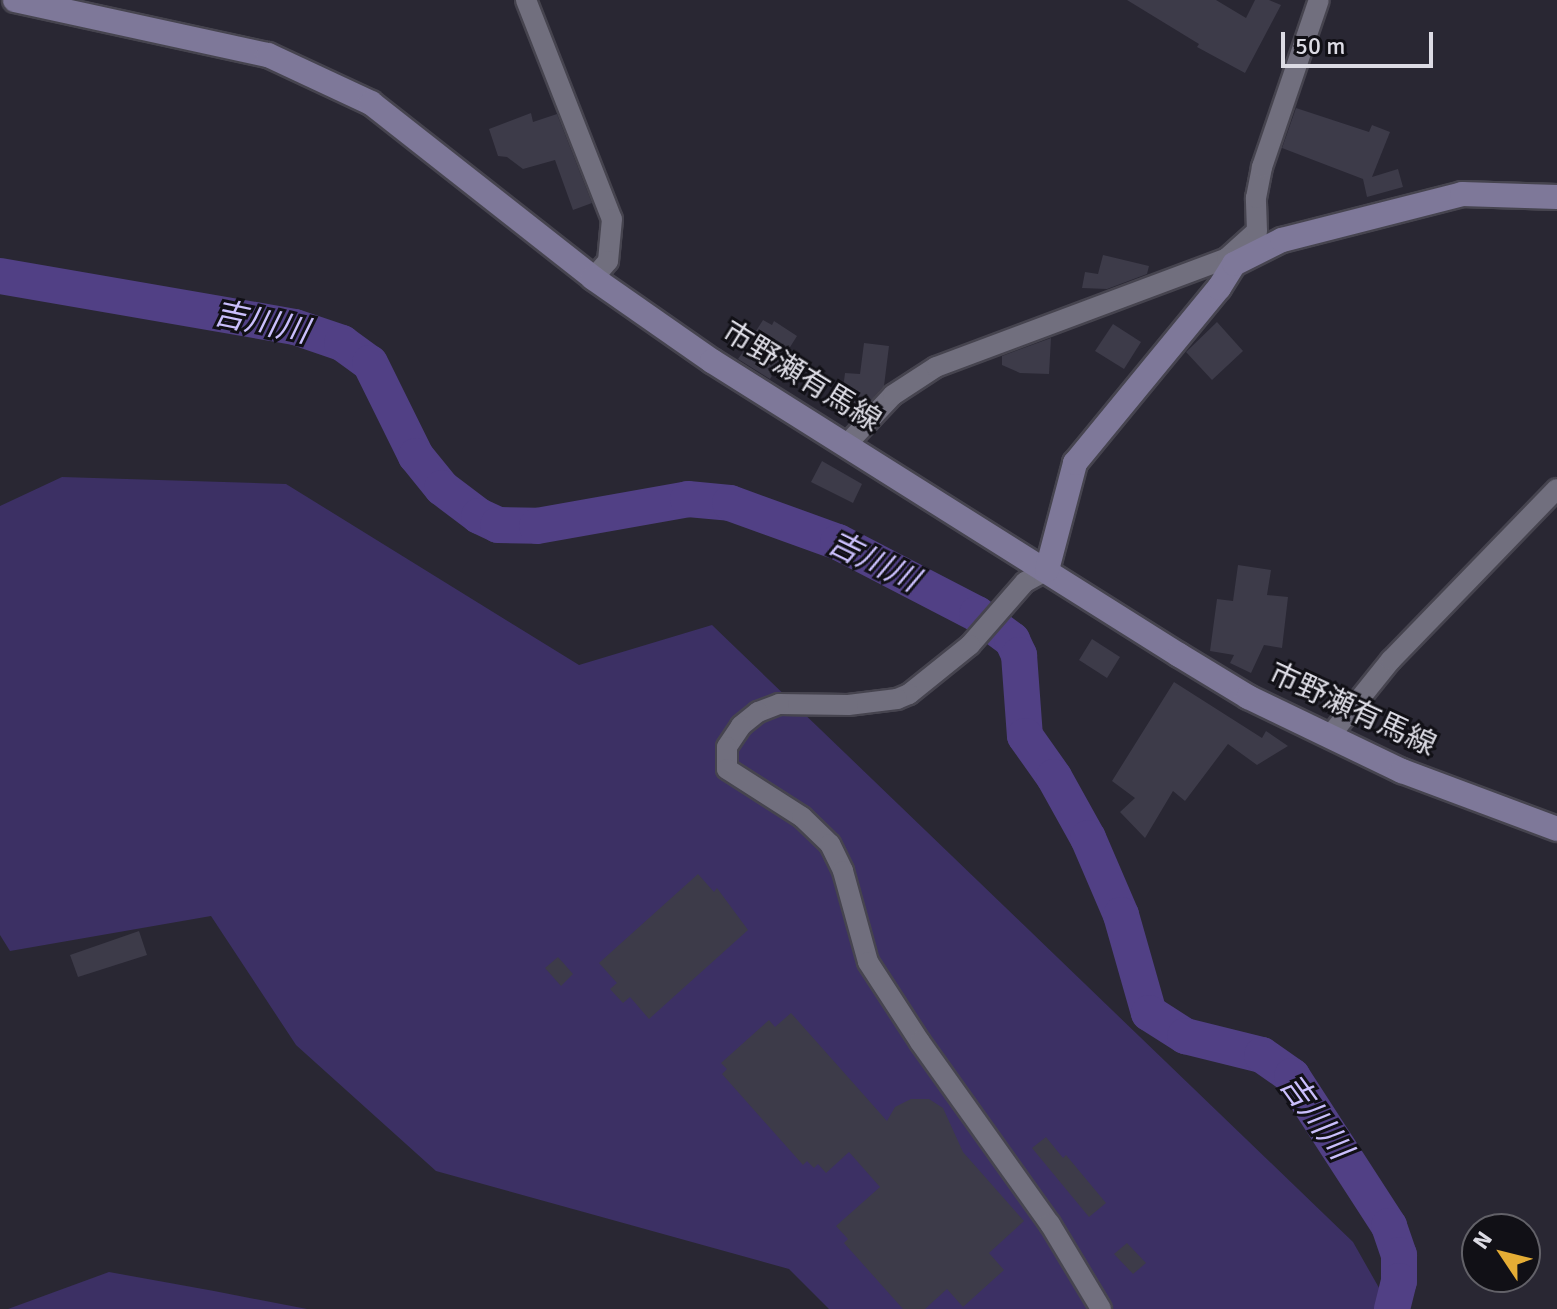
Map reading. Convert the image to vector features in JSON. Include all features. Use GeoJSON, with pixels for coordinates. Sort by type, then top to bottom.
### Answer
{"type":"FeatureCollection","features":[{"type":"Feature","properties":{"kind":"main road","name":"市野瀬有馬線"},"geometry":{"type":"LineString","coordinates":[[15,0],[256,52],[324,78],[371,103],[593,278],[712,361],[847,444],[1036,576],[1248,697],[1329,737],[1468,798],[1557,829]]}},
{"type":"Feature","properties":{"kind":"main road"},"geometry":{"type":"LineString","coordinates":[[1036,576],[1075,463],[1219,288],[1231,261],[1282,240],[1462,194],[1557,197]]}},
{"type":"Feature","properties":{"kind":"street"},"geometry":{"type":"LineString","coordinates":[[526,0],[612,219],[608,261],[593,278]]}},
{"type":"Feature","properties":{"kind":"street"},"geometry":{"type":"LineString","coordinates":[[847,444],[893,395],[936,367],[1231,261],[1257,231],[1256,198],[1262,167],[1319,0]]}},
{"type":"Feature","properties":{"kind":"street"},"geometry":{"type":"LineString","coordinates":[[1329,737],[1391,660],[1557,489]]}},
{"type":"Feature","properties":{"kind":"street"},"geometry":{"type":"LineString","coordinates":[[1036,576],[970,645],[897,699],[848,705],[779,704],[758,712],[741,726],[727,747],[727,769],[802,817],[830,844],[843,871],[868,962],[920,1042],[1041,1210],[1101,1309]]}},
{"type":"Feature","properties":{"kind":"shaded area"},"geometry":{"type":"Polygon","coordinates":[[[62,477],[286,484],[579,665],[712,625],[1353,1242],[1391,1309],[829,1309],[789,1269],[436,1171],[296,1045],[211,916],[10,951],[0,935],[0,506],[62,477]]]}},
{"type":"Feature","properties":{"kind":"shaded area"},"geometry":{"type":"Polygon","coordinates":[[[109,1272],[214,1291],[307,1309],[8,1309],[109,1272]]]}},
{"type":"Feature","properties":{"kind":"building"},"geometry":{"type":"Polygon","coordinates":[[[1127,0],[1216,0],[1246,18],[1255,0],[1269,0],[1281,5],[1245,73],[1197,47],[1199,44],[1127,0]]]}},
{"type":"Feature","properties":{"kind":"building"},"geometry":{"type":"Polygon","coordinates":[[[1296,108],[1369,132],[1372,125],[1390,132],[1372,177],[1398,169],[1403,187],[1367,197],[1363,179],[1282,148],[1296,108]]]}},
{"type":"Feature","properties":{"kind":"building"},"geometry":{"type":"Polygon","coordinates":[[[531,113],[533,122],[557,114],[592,203],[573,210],[555,160],[523,169],[507,157],[498,156],[489,129],[531,113]]]}},
{"type":"Feature","properties":{"kind":"building"},"geometry":{"type":"Polygon","coordinates":[[[1103,255],[1149,266],[1147,274],[1107,289],[1082,288],[1085,272],[1098,274],[1103,255]]]}},
{"type":"Feature","properties":{"kind":"building"},"geometry":{"type":"Polygon","coordinates":[[[763,320],[772,325],[774,321],[797,336],[770,379],[738,359],[743,352],[731,344],[744,323],[756,331],[763,320]]]}},
{"type":"Feature","properties":{"kind":"building"},"geometry":{"type":"Polygon","coordinates":[[[1217,322],[1243,351],[1212,380],[1186,352],[1217,322]]]}},
{"type":"Feature","properties":{"kind":"building"},"geometry":{"type":"Polygon","coordinates":[[[1113,324],[1141,342],[1124,369],[1095,351],[1113,324]]]}},
{"type":"Feature","properties":{"kind":"building"},"geometry":{"type":"Polygon","coordinates":[[[1051,338],[1049,374],[1020,373],[1002,365],[1002,356],[1051,338]]]}},
{"type":"Feature","properties":{"kind":"building"},"geometry":{"type":"Polygon","coordinates":[[[864,343],[889,346],[884,386],[871,400],[862,398],[857,414],[840,412],[845,373],[860,374],[864,343]]]}},
{"type":"Feature","properties":{"kind":"building"},"geometry":{"type":"Polygon","coordinates":[[[822,461],[862,484],[853,503],[811,482],[822,461]]]}},
{"type":"Feature","properties":{"kind":"building"},"geometry":{"type":"Polygon","coordinates":[[[1238,565],[1271,570],[1267,595],[1288,597],[1282,648],[1264,645],[1251,673],[1230,663],[1234,655],[1210,651],[1217,599],[1233,601],[1238,565]]]}},
{"type":"Feature","properties":{"kind":"building"},"geometry":{"type":"Polygon","coordinates":[[[1092,639],[1120,657],[1107,678],[1079,660],[1092,639]]]}},
{"type":"Feature","properties":{"kind":"building"},"geometry":{"type":"Polygon","coordinates":[[[1174,682],[1262,738],[1266,731],[1288,746],[1257,765],[1228,744],[1185,801],[1173,791],[1145,838],[1120,812],[1135,798],[1112,781],[1174,682]]]}},
{"type":"Feature","properties":{"kind":"building"},"geometry":{"type":"Polygon","coordinates":[[[698,874],[714,892],[717,888],[748,930],[649,1019],[630,997],[623,1003],[610,989],[617,983],[599,963],[698,874]]]}},
{"type":"Feature","properties":{"kind":"building"},"geometry":{"type":"Polygon","coordinates":[[[139,931],[147,955],[78,977],[70,955],[139,931]]]}},
{"type":"Feature","properties":{"kind":"building"},"geometry":{"type":"Polygon","coordinates":[[[558,957],[573,974],[561,986],[545,968],[558,957]]]}},
{"type":"Feature","properties":{"kind":"building"},"geometry":{"type":"Polygon","coordinates":[[[791,1013],[887,1121],[895,1107],[911,1099],[929,1099],[943,1108],[963,1152],[1024,1221],[989,1253],[1004,1270],[963,1307],[947,1289],[925,1309],[903,1309],[844,1243],[848,1239],[836,1226],[880,1187],[849,1152],[826,1173],[818,1164],[814,1168],[807,1161],[803,1165],[722,1074],[727,1069],[721,1063],[769,1020],[775,1027],[791,1013]]]}},
{"type":"Feature","properties":{"kind":"building"},"geometry":{"type":"Polygon","coordinates":[[[1046,1137],[1063,1158],[1066,1155],[1106,1203],[1089,1217],[1032,1148],[1046,1137]]]}},
{"type":"Feature","properties":{"kind":"building"},"geometry":{"type":"Polygon","coordinates":[[[1127,1243],[1146,1263],[1133,1274],[1114,1254],[1127,1243]]]}},
{"type":"Feature","properties":{"kind":"waterway","name":"吉川川"},"geometry":{"type":"LineString","coordinates":[[0,276],[295,327],[342,343],[370,363],[416,456],[442,488],[479,516],[498,525],[537,526],[688,499],[730,503],[838,542],[977,614],[1012,640],[1019,655],[1025,736],[1054,777],[1088,838],[1121,915],[1149,1013],[1185,1036],[1262,1055],[1292,1076],[1389,1226],[1399,1255],[1399,1281],[1392,1309]]}}]}
